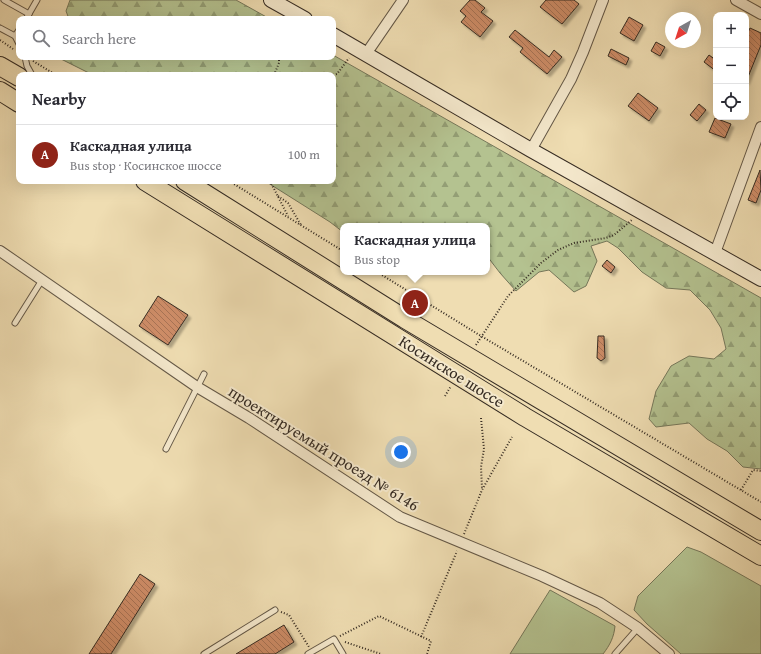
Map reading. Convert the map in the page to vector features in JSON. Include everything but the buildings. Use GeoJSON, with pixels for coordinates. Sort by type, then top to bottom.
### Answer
{"type":"FeatureCollection","features":[{"type":"Feature","properties":{"kind":"highway"},"geometry":{"type":"LineString","coordinates":[[0,66],[16,75]]}},
{"type":"Feature","properties":{"kind":"highway"},"geometry":{"type":"LineString","coordinates":[[0,91],[16,101]]}},
{"type":"Feature","properties":{"kind":"highway","name":"Косинское шоссе"},"geometry":{"type":"LineString","coordinates":[[150,184],[525,417],[761,556]]}},
{"type":"Feature","properties":{"kind":"highway","name":"Косинское шоссе"},"geometry":{"type":"LineString","coordinates":[[190,184],[405,319],[761,531]]}},
{"type":"Feature","properties":{"kind":"street"},"geometry":{"type":"LineString","coordinates":[[272,0],[300,16]]}},
{"type":"Feature","properties":{"kind":"street"},"geometry":{"type":"LineString","coordinates":[[366,54],[402,0]]}},
{"type":"Feature","properties":{"kind":"street"},"geometry":{"type":"LineString","coordinates":[[531,150],[571,79],[603,0]]}},
{"type":"Feature","properties":{"kind":"street"},"geometry":{"type":"LineString","coordinates":[[736,0],[761,14]]}},
{"type":"Feature","properties":{"kind":"street"},"geometry":{"type":"LineString","coordinates":[[336,37],[531,150],[761,279]]}},
{"type":"Feature","properties":{"kind":"street"},"geometry":{"type":"LineString","coordinates":[[714,253],[761,128]]}},
{"type":"Feature","properties":{"kind":"street","name":"проектируемый проезд № 6146"},"geometry":{"type":"LineString","coordinates":[[0,251],[197,387],[249,418],[400,517],[542,576],[594,600],[638,628],[669,654]]}},
{"type":"Feature","properties":{"kind":"lane"},"geometry":{"type":"LineString","coordinates":[[4,0],[27,16]]}},
{"type":"Feature","properties":{"kind":"lane"},"geometry":{"type":"LineString","coordinates":[[29,16],[37,0]]}},
{"type":"Feature","properties":{"kind":"lane"},"geometry":{"type":"LineString","coordinates":[[0,28],[15,36]]}},
{"type":"Feature","properties":{"kind":"lane"},"geometry":{"type":"LineString","coordinates":[[26,60],[30,72]]}},
{"type":"Feature","properties":{"kind":"lane"},"geometry":{"type":"LineString","coordinates":[[15,323],[42,279]]}},
{"type":"Feature","properties":{"kind":"lane"},"geometry":{"type":"LineString","coordinates":[[166,449],[204,374]]}},
{"type":"Feature","properties":{"kind":"lane"},"geometry":{"type":"LineString","coordinates":[[204,654],[275,610]]}},
{"type":"Feature","properties":{"kind":"lane"},"geometry":{"type":"LineString","coordinates":[[615,654],[638,628]]}},
{"type":"Feature","properties":{"kind":"lane"},"geometry":{"type":"LineString","coordinates":[[310,653],[334,638],[343,654]]}},
{"type":"Feature","properties":{"kind":"path"},"geometry":{"type":"LineString","coordinates":[[0,40],[16,50]]}},
{"type":"Feature","properties":{"kind":"path"},"geometry":{"type":"LineString","coordinates":[[336,74],[352,55]]}},
{"type":"Feature","properties":{"kind":"path"},"geometry":{"type":"LineString","coordinates":[[275,72],[279,60]]}},
{"type":"Feature","properties":{"kind":"path"},"geometry":{"type":"LineString","coordinates":[[32,61],[51,72]]}},
{"type":"Feature","properties":{"kind":"path"},"geometry":{"type":"LineString","coordinates":[[234,184],[340,249]]}},
{"type":"Feature","properties":{"kind":"path"},"geometry":{"type":"LineString","coordinates":[[272,184],[288,217]]}},
{"type":"Feature","properties":{"kind":"path"},"geometry":{"type":"LineString","coordinates":[[278,196],[288,203],[302,226]]}},
{"type":"Feature","properties":{"kind":"path"},"geometry":{"type":"LineString","coordinates":[[481,336],[508,296],[541,263],[558,250],[574,243],[606,238],[614,235],[643,213]]}},
{"type":"Feature","properties":{"kind":"path"},"geometry":{"type":"LineString","coordinates":[[382,275],[481,336],[761,502]]}},
{"type":"Feature","properties":{"kind":"path"},"geometry":{"type":"LineString","coordinates":[[481,418],[484,449],[481,467],[482,490]]}},
{"type":"Feature","properties":{"kind":"path"},"geometry":{"type":"LineString","coordinates":[[462,537],[482,490],[512,437]]}},
{"type":"Feature","properties":{"kind":"path"},"geometry":{"type":"LineString","coordinates":[[741,490],[753,470],[761,471]]}},
{"type":"Feature","properties":{"kind":"path"},"geometry":{"type":"LineString","coordinates":[[421,637],[458,549]]}},
{"type":"Feature","properties":{"kind":"path"},"geometry":{"type":"LineString","coordinates":[[275,610],[289,615],[310,653]]}},
{"type":"Feature","properties":{"kind":"path"},"geometry":{"type":"LineString","coordinates":[[334,638],[380,616],[431,641],[427,654]]}},
{"type":"Feature","properties":{"kind":"path"},"geometry":{"type":"LineString","coordinates":[[334,638],[381,654]]}},
{"type":"Feature","properties":{"kind":"green space"},"geometry":{"type":"Polygon","coordinates":[[[70,0],[236,0],[265,16],[68,16],[66,11],[70,0]]]}},
{"type":"Feature","properties":{"kind":"green space"},"geometry":{"type":"Polygon","coordinates":[[[336,57],[761,298],[761,469],[743,467],[727,451],[707,439],[689,423],[656,427],[649,419],[656,391],[671,366],[689,356],[714,359],[726,349],[721,328],[710,310],[690,290],[666,288],[642,272],[618,248],[607,241],[591,246],[597,261],[586,286],[574,292],[549,270],[539,272],[516,291],[490,260],[490,223],[340,223],[340,230],[270,184],[336,184],[336,72],[87,72],[63,60],[336,60],[336,57]]]}},
{"type":"Feature","properties":{"kind":"green space"},"geometry":{"type":"Polygon","coordinates":[[[687,547],[701,552],[761,586],[761,654],[681,654],[647,624],[634,610],[638,596],[687,547]]]}},
{"type":"Feature","properties":{"kind":"green space"},"geometry":{"type":"Polygon","coordinates":[[[550,590],[615,626],[611,641],[603,654],[510,654],[550,590]]]}},
{"type":"Feature","properties":{"kind":"place","name":"Каскадная улица"},"geometry":{"type":"Point","coordinates":[415,303]}}]}
